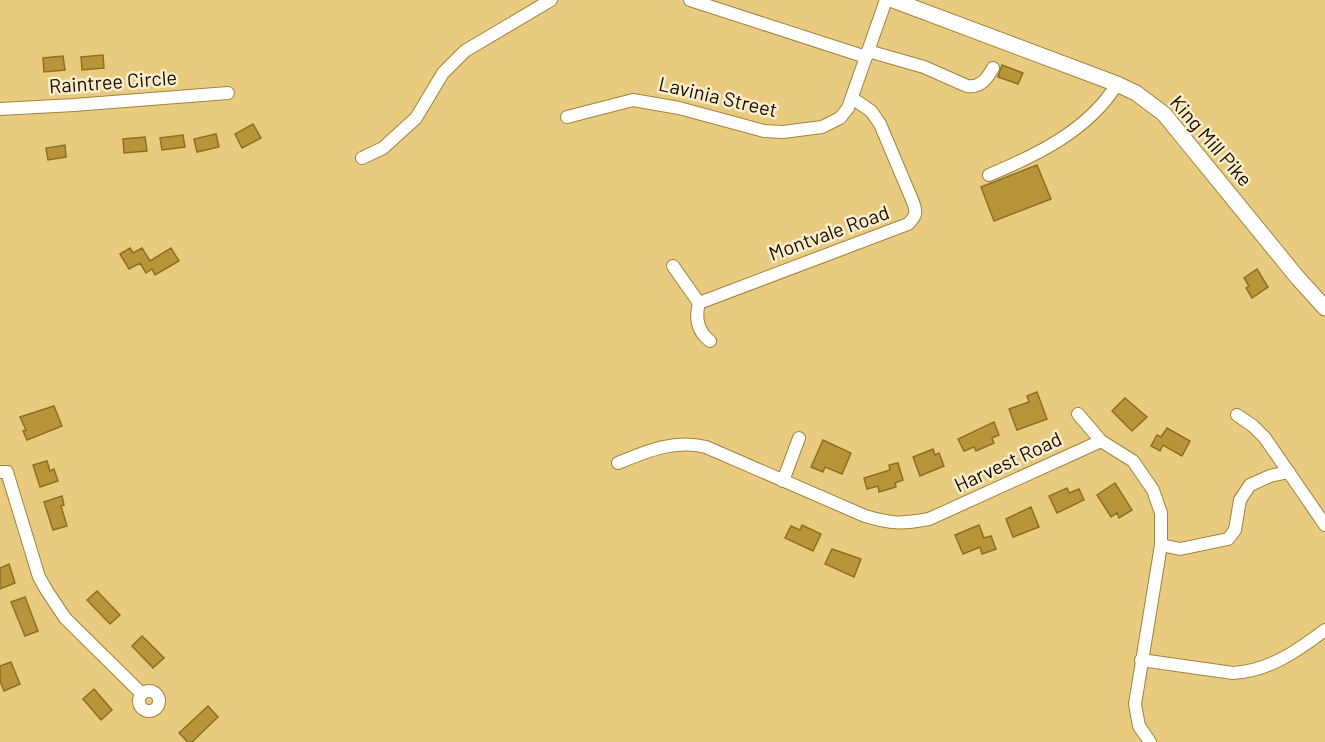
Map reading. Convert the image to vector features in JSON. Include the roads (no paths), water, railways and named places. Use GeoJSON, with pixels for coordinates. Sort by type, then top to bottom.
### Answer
{"type":"FeatureCollection","features":[{"type":"Feature","properties":{"kind":"main road","name":"King Mill Pike"},"geometry":{"type":"LineString","coordinates":[[893,0],[1136,93],[1164,114],[1325,308]]}},
{"type":"Feature","properties":{"kind":"street"},"geometry":{"type":"LineString","coordinates":[[362,158],[383,148],[408,126],[443,73],[465,51],[551,0]]}},
{"type":"Feature","properties":{"kind":"street"},"geometry":{"type":"LineString","coordinates":[[690,0],[867,54],[924,67],[967,86],[979,85],[993,68]]}},
{"type":"Feature","properties":{"kind":"street","name":"Lavinia Street"},"geometry":{"type":"LineString","coordinates":[[567,117],[633,99],[679,108],[764,131],[783,132],[822,127],[833,122],[848,108],[886,0]]}},
{"type":"Feature","properties":{"kind":"street"},"geometry":{"type":"LineString","coordinates":[[989,175],[1032,155],[1076,129],[1104,103],[1117,84]]}},
{"type":"Feature","properties":{"kind":"street","name":"Raintree Circle"},"geometry":{"type":"LineString","coordinates":[[0,109],[228,93]]}},
{"type":"Feature","properties":{"kind":"street","name":"Montvale Road"},"geometry":{"type":"LineString","coordinates":[[699,303],[908,224],[915,217],[916,210],[880,123],[871,111],[852,98]]}},
{"type":"Feature","properties":{"kind":"street"},"geometry":{"type":"LineString","coordinates":[[673,266],[699,303],[696,317],[699,329],[710,341]]}},
{"type":"Feature","properties":{"kind":"street"},"geometry":{"type":"LineString","coordinates":[[1078,414],[1101,441],[1133,461],[1154,490],[1161,513],[1161,545],[1135,704],[1140,726],[1150,742]]}},
{"type":"Feature","properties":{"kind":"street"},"geometry":{"type":"LineString","coordinates":[[1237,415],[1265,438],[1325,525]]}},
{"type":"Feature","properties":{"kind":"street"},"geometry":{"type":"LineString","coordinates":[[783,481],[799,438]]}},
{"type":"Feature","properties":{"kind":"street","name":"Harvest Road"},"geometry":{"type":"LineString","coordinates":[[618,463],[647,451],[674,444],[706,447],[865,516],[903,524],[929,519],[1101,441]]}},
{"type":"Feature","properties":{"kind":"street"},"geometry":{"type":"LineString","coordinates":[[0,472],[7,472],[39,577],[55,605],[80,634],[142,694]]}},
{"type":"Feature","properties":{"kind":"street"},"geometry":{"type":"LineString","coordinates":[[1161,545],[1180,549],[1228,538],[1235,530],[1240,500],[1250,485],[1270,476],[1289,472]]}},
{"type":"Feature","properties":{"kind":"street"},"geometry":{"type":"LineString","coordinates":[[1141,660],[1233,673],[1247,672],[1271,665],[1325,630]]}}]}
